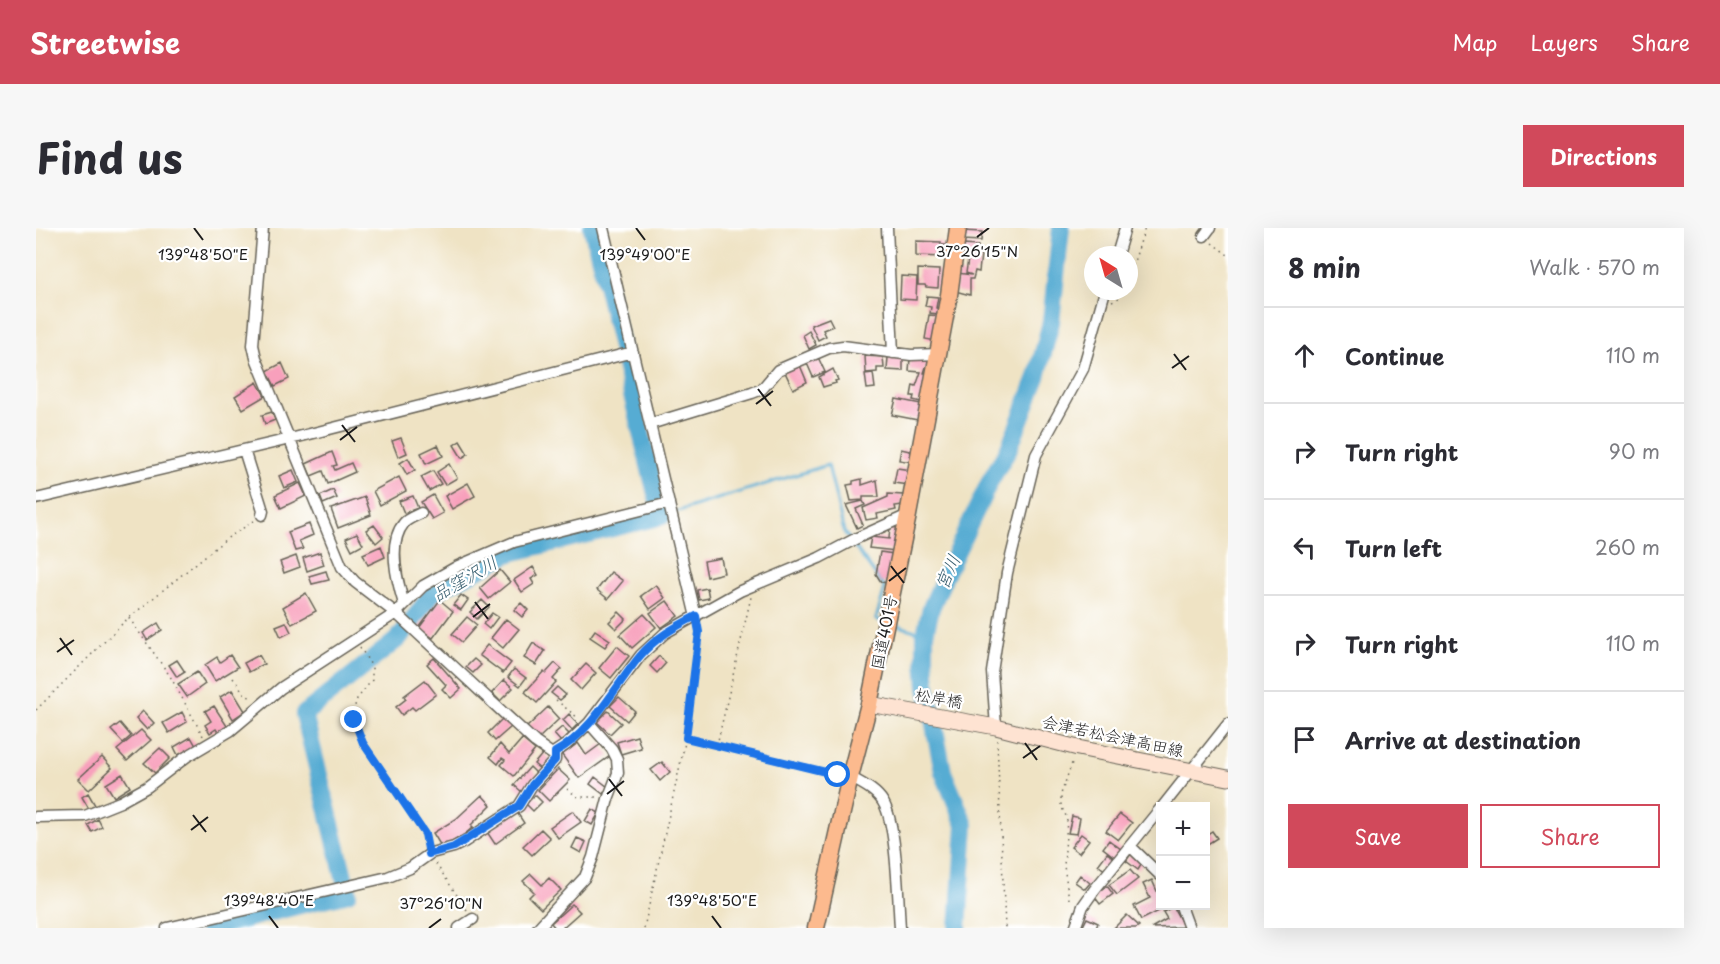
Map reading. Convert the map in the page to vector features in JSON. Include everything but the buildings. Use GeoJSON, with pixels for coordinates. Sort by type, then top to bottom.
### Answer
{"type":"FeatureCollection","features":[{"type":"Feature","properties":{"kind":"highway","name":"国道401号"},"geometry":{"type":"LineString","coordinates":[[816,928],[844,776],[875,705],[939,354],[958,228]]}},
{"type":"Feature","properties":{"kind":"main road","name":"松岸橋"},"geometry":{"type":"LineString","coordinates":[[875,705],[993,727]]}},
{"type":"Feature","properties":{"kind":"main road","name":"会津若松会津高田線"},"geometry":{"type":"LineString","coordinates":[[993,727],[1078,748],[1228,778]]}},
{"type":"Feature","properties":{"kind":"street"},"geometry":{"type":"LineString","coordinates":[[262,228],[253,345],[267,388],[342,567],[355,582],[396,613],[536,742],[552,754],[588,725],[641,655],[665,633],[749,587],[819,558],[857,538],[908,516]]}},
{"type":"Feature","properties":{"kind":"street"},"geometry":{"type":"LineString","coordinates":[[603,228],[696,616]]}},
{"type":"Feature","properties":{"kind":"street"},"geometry":{"type":"LineString","coordinates":[[887,228],[893,353]]}},
{"type":"Feature","properties":{"kind":"street"},"geometry":{"type":"LineString","coordinates":[[1119,246],[1125,228]]}},
{"type":"Feature","properties":{"kind":"street"},"geometry":{"type":"LineString","coordinates":[[993,727],[992,672],[1007,573],[1036,455],[1083,369],[1103,300]]}},
{"type":"Feature","properties":{"kind":"street"},"geometry":{"type":"LineString","coordinates":[[650,424],[762,389],[778,370],[829,348],[843,346],[893,353],[939,354]]}},
{"type":"Feature","properties":{"kind":"street"},"geometry":{"type":"LineString","coordinates":[[36,500],[290,439],[633,352]]}},
{"type":"Feature","properties":{"kind":"street"},"geometry":{"type":"LineString","coordinates":[[244,450],[263,511],[262,515]]}},
{"type":"Feature","properties":{"kind":"street"},"geometry":{"type":"LineString","coordinates":[[36,817],[85,816],[120,802],[147,787],[186,757],[230,730],[281,688],[396,613],[423,585],[458,566],[514,542],[669,503]]}},
{"type":"Feature","properties":{"kind":"street"},"geometry":{"type":"LineString","coordinates":[[405,604],[395,544],[403,524],[421,513]]}},
{"type":"Feature","properties":{"kind":"street"},"geometry":{"type":"LineString","coordinates":[[1167,802],[1228,724]]}},
{"type":"Feature","properties":{"kind":"street"},"geometry":{"type":"LineString","coordinates":[[538,928],[585,877],[618,772],[617,759],[599,732],[588,725]]}},
{"type":"Feature","properties":{"kind":"street"},"geometry":{"type":"LineString","coordinates":[[167,928],[388,877],[410,868],[429,854],[454,847],[519,806],[532,785],[555,760],[555,752]]}},
{"type":"Feature","properties":{"kind":"street"},"geometry":{"type":"LineString","coordinates":[[844,776],[876,792],[885,804],[893,839],[900,928]]}},
{"type":"Feature","properties":{"kind":"street"},"geometry":{"type":"LineString","coordinates":[[1075,928],[1083,906],[1156,815]]}},
{"type":"Feature","properties":{"kind":"street"},"geometry":{"type":"LineString","coordinates":[[1130,846],[1156,870]]}},
{"type":"Feature","properties":{"kind":"street"},"geometry":{"type":"LineString","coordinates":[[1182,910],[1189,928]]}},
{"type":"Feature","properties":{"kind":"street"},"geometry":{"type":"LineString","coordinates":[[459,928],[473,919]]}},
{"type":"Feature","properties":{"kind":"path"},"geometry":{"type":"LineString","coordinates":[[1138,249],[1145,228]]}},
{"type":"Feature","properties":{"kind":"path"},"geometry":{"type":"LineString","coordinates":[[36,710],[129,618],[226,539],[262,515]]}},
{"type":"Feature","properties":{"kind":"path"},"geometry":{"type":"LineString","coordinates":[[717,745],[751,601],[749,587]]}},
{"type":"Feature","properties":{"kind":"path"},"geometry":{"type":"LineString","coordinates":[[644,928],[686,738],[699,632],[696,616]]}},
{"type":"Feature","properties":{"kind":"path"},"geometry":{"type":"LineString","coordinates":[[129,618],[171,676],[207,744]]}},
{"type":"Feature","properties":{"kind":"path"},"geometry":{"type":"LineString","coordinates":[[356,640],[372,671],[372,680],[357,699],[354,709],[354,720],[363,743],[425,834],[429,854],[473,919]]}},
{"type":"Feature","properties":{"kind":"path"},"geometry":{"type":"LineString","coordinates":[[233,678],[244,693],[261,705]]}},
{"type":"Feature","properties":{"kind":"path"},"geometry":{"type":"LineString","coordinates":[[556,700],[588,725]]}},
{"type":"Feature","properties":{"kind":"path"},"geometry":{"type":"LineString","coordinates":[[993,727],[1005,928]]}},
{"type":"Feature","properties":{"kind":"path"},"geometry":{"type":"LineString","coordinates":[[686,738],[844,776]]}},
{"type":"Feature","properties":{"kind":"path"},"geometry":{"type":"LineString","coordinates":[[1069,899],[1064,866],[1067,818],[1060,794],[1078,748]]}},
{"type":"Feature","properties":{"kind":"path"},"geometry":{"type":"LineString","coordinates":[[567,789],[578,796],[608,799]]}},
{"type":"Feature","properties":{"kind":"waterway","name":"品窪沢川"},"geometry":{"type":"LineString","coordinates":[[209,928],[348,893],[304,714],[398,639],[432,594],[510,553],[662,516],[592,228]]}},
{"type":"Feature","properties":{"kind":"waterway","name":"宮川"},"geometry":{"type":"LineString","coordinates":[[958,928],[965,825],[943,772],[927,687],[925,634],[931,608],[944,578],[990,481],[1009,448],[1037,377],[1051,322],[1061,228]]}},
{"type":"Feature","properties":{"kind":"waterway"},"geometry":{"type":"LineString","coordinates":[[662,516],[828,465],[844,532],[885,588],[876,619],[881,621]]}},
{"type":"Feature","properties":{"kind":"waterway"},"geometry":{"type":"LineString","coordinates":[[890,623],[925,634]]}},
{"type":"Feature","properties":{"kind":"route"},"geometry":{"type":"LineString","coordinates":[[354,720],[363,743],[425,834],[429,854],[454,847],[519,806],[532,785],[555,760],[555,752],[558,752],[590,723],[641,655],[665,633],[696,616],[699,632],[686,738],[838,775]]}}]}
